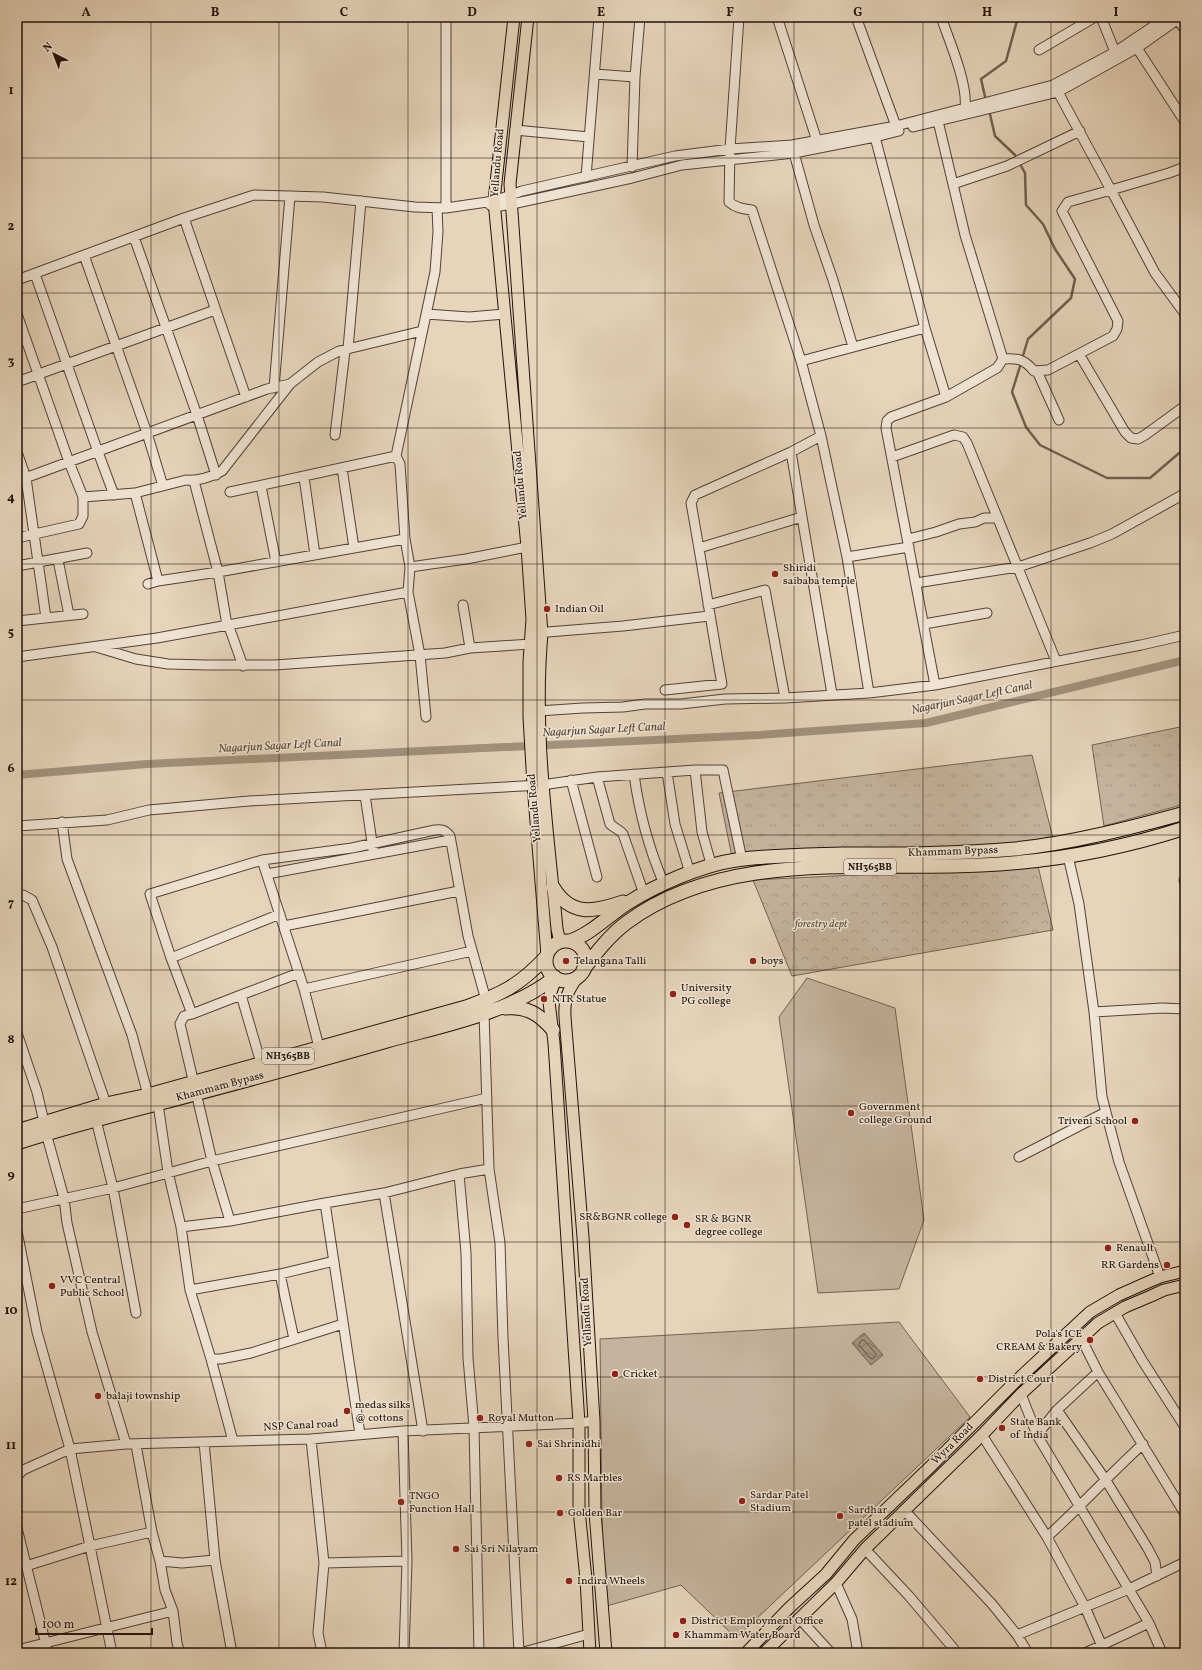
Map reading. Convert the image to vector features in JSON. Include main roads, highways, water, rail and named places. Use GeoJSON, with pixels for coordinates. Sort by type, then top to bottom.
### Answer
{"type":"FeatureCollection","features":[{"type":"Feature","properties":{"kind":"highway","name":"Khammam Bypass"},"geometry":{"type":"LineString","coordinates":[[565,941],[583,935],[616,911],[644,894],[690,873],[712,866],[742,860],[783,855],[941,853],[1016,849],[1065,842],[1185,813]]}},
{"type":"Feature","properties":{"kind":"highway","name":"Khammam Bypass"},"geometry":{"type":"LineString","coordinates":[[581,973],[607,940],[637,915],[654,905],[690,890],[739,875],[788,868],[982,865],[1068,856],[1185,828]]}},
{"type":"Feature","properties":{"kind":"highway"},"geometry":{"type":"LineString","coordinates":[[553,887],[563,901],[570,906],[588,910],[610,907],[644,894]]}},
{"type":"Feature","properties":{"kind":"highway"},"geometry":{"type":"LineString","coordinates":[[547,956],[547,968],[556,978],[568,980],[581,973],[586,958],[584,952],[576,943],[565,941]]}},
{"type":"Feature","properties":{"kind":"highway","name":"NH365BB"},"geometry":{"type":"LineString","coordinates":[[547,956],[552,946],[565,941]]}},
{"type":"Feature","properties":{"kind":"highway","name":"Khammam Bypass"},"geometry":{"type":"LineString","coordinates":[[17,1131],[96,1120],[158,1104],[195,1087],[261,1063],[466,1007],[487,1008],[501,993],[520,982],[547,956]]}},
{"type":"Feature","properties":{"kind":"highway","name":"Khammam Bypass"},"geometry":{"type":"LineString","coordinates":[[17,1143],[45,1128],[106,1104],[311,1063],[526,996],[556,978]]}},
{"type":"Feature","properties":{"kind":"highway"},"geometry":{"type":"LineString","coordinates":[[487,1008],[516,1007],[528,1009],[536,1014],[553,1030]]}},
{"type":"Feature","properties":{"kind":"main road","name":"Yellandu Road"},"geometry":{"type":"LineString","coordinates":[[514,17],[490,203],[506,314],[532,619],[535,637]]}},
{"type":"Feature","properties":{"kind":"main road","name":"Yellandu Road"},"geometry":{"type":"LineString","coordinates":[[528,17],[510,184],[535,637],[529,662],[535,716],[537,785],[547,956]]}},
{"type":"Feature","properties":{"kind":"main road","name":"Yellandu Road"},"geometry":{"type":"LineString","coordinates":[[537,785],[553,887],[557,929],[565,941]]}},
{"type":"Feature","properties":{"kind":"main road","name":"Yellandu Road"},"geometry":{"type":"LineString","coordinates":[[581,973],[569,990],[566,998],[565,1017],[583,1237],[594,1421],[595,1512],[606,1653]]}},
{"type":"Feature","properties":{"kind":"main road","name":"Yellandu Road"},"geometry":{"type":"LineString","coordinates":[[556,978],[550,995],[550,1012],[553,1030],[579,1423],[579,1510],[586,1579],[590,1653]]}},
{"type":"Feature","properties":{"kind":"main road","name":"Wyra Road"},"geometry":{"type":"LineString","coordinates":[[746,1653],[789,1608],[826,1574],[854,1540],[1076,1324],[1090,1312],[1119,1295],[1160,1277],[1185,1271]]}},
{"type":"Feature","properties":{"kind":"main road","name":"Wyra Road"},"geometry":{"type":"LineString","coordinates":[[764,1653],[836,1583],[865,1549],[1021,1394],[1098,1323],[1111,1315],[1164,1290],[1185,1285]]}},
{"type":"Feature","properties":{"kind":"main road"},"geometry":{"type":"LineString","coordinates":[[1101,1305],[1111,1315]]}},
{"type":"Feature","properties":{"kind":"water"},"geometry":{"type":"Polygon","coordinates":[[[864,1333],[883,1355],[871,1365],[852,1343],[864,1333]]]}},
{"type":"Feature","properties":{"kind":"waterway"},"geometry":{"type":"LineString","coordinates":[[986,101],[981,79],[1006,61],[1018,17]]}},
{"type":"Feature","properties":{"kind":"waterway"},"geometry":{"type":"LineString","coordinates":[[989,110],[995,136],[1015,155],[1025,173],[1026,205],[1043,224],[1055,249],[1075,279],[1071,298],[1028,339],[1022,359]]}},
{"type":"Feature","properties":{"kind":"waterway"},"geometry":{"type":"LineString","coordinates":[[1021,363],[1012,392],[1026,427],[1040,445],[1107,478],[1150,478],[1185,448]]}},
{"type":"Feature","properties":{"kind":"waterway","name":"Nagarjun Sagar Left Canal"},"geometry":{"type":"LineString","coordinates":[[17,775],[147,764],[759,735],[926,723],[1185,660]]}},
{"type":"Feature","properties":{"kind":"place","name":"Shiridi saibaba temple"},"geometry":{"type":"Point","coordinates":[775,574]}},
{"type":"Feature","properties":{"kind":"place","name":"Indian Oil"},"geometry":{"type":"Point","coordinates":[547,609]}},
{"type":"Feature","properties":{"kind":"place","name":"Telangana Talli"},"geometry":{"type":"Point","coordinates":[566,961]}},
{"type":"Feature","properties":{"kind":"place","name":"boys"},"geometry":{"type":"Point","coordinates":[753,961]}},
{"type":"Feature","properties":{"kind":"place","name":"University PG college"},"geometry":{"type":"Point","coordinates":[673,994]}},
{"type":"Feature","properties":{"kind":"place","name":"NTR Statue"},"geometry":{"type":"Point","coordinates":[544,999]}},
{"type":"Feature","properties":{"kind":"place","name":"Government college Ground"},"geometry":{"type":"Point","coordinates":[851,1113]}},
{"type":"Feature","properties":{"kind":"place","name":"Triveni School"},"geometry":{"type":"Point","coordinates":[1135,1121]}},
{"type":"Feature","properties":{"kind":"place","name":"SR&BGNR college"},"geometry":{"type":"Point","coordinates":[675,1217]}},
{"type":"Feature","properties":{"kind":"place","name":"SR & BGNR degree college"},"geometry":{"type":"Point","coordinates":[687,1225]}},
{"type":"Feature","properties":{"kind":"place","name":"Renault"},"geometry":{"type":"Point","coordinates":[1108,1248]}},
{"type":"Feature","properties":{"kind":"place","name":"RR Gardens"},"geometry":{"type":"Point","coordinates":[1167,1265]}},
{"type":"Feature","properties":{"kind":"place","name":"VVC Central Public School"},"geometry":{"type":"Point","coordinates":[52,1286]}},
{"type":"Feature","properties":{"kind":"place","name":"Pola's ICE CREAM & Bakery"},"geometry":{"type":"Point","coordinates":[1090,1340]}},
{"type":"Feature","properties":{"kind":"place","name":"Cricket"},"geometry":{"type":"Point","coordinates":[615,1374]}},
{"type":"Feature","properties":{"kind":"place","name":"District Court"},"geometry":{"type":"Point","coordinates":[980,1379]}},
{"type":"Feature","properties":{"kind":"place","name":"balaji township"},"geometry":{"type":"Point","coordinates":[98,1396]}},
{"type":"Feature","properties":{"kind":"place","name":"medas silks @ cottons"},"geometry":{"type":"Point","coordinates":[347,1411]}},
{"type":"Feature","properties":{"kind":"place","name":"Royal Mutton"},"geometry":{"type":"Point","coordinates":[480,1418]}},
{"type":"Feature","properties":{"kind":"place","name":"State Bank of India"},"geometry":{"type":"Point","coordinates":[1002,1428]}},
{"type":"Feature","properties":{"kind":"place","name":"Sai Shrinidhi"},"geometry":{"type":"Point","coordinates":[529,1444]}},
{"type":"Feature","properties":{"kind":"place","name":"RS Marbles"},"geometry":{"type":"Point","coordinates":[559,1478]}},
{"type":"Feature","properties":{"kind":"place","name":"Sardar Patel Stadium"},"geometry":{"type":"Point","coordinates":[742,1501]}},
{"type":"Feature","properties":{"kind":"place","name":"TNGO Function Hall"},"geometry":{"type":"Point","coordinates":[401,1502]}},
{"type":"Feature","properties":{"kind":"place","name":"Golden Bar"},"geometry":{"type":"Point","coordinates":[560,1513]}},
{"type":"Feature","properties":{"kind":"place","name":"Sardhar patel stadium"},"geometry":{"type":"Point","coordinates":[840,1516]}},
{"type":"Feature","properties":{"kind":"place","name":"Sai Sri Nilayam"},"geometry":{"type":"Point","coordinates":[456,1549]}},
{"type":"Feature","properties":{"kind":"place","name":"Indira Wheels"},"geometry":{"type":"Point","coordinates":[569,1581]}},
{"type":"Feature","properties":{"kind":"place","name":"District Employment Office"},"geometry":{"type":"Point","coordinates":[683,1621]}},
{"type":"Feature","properties":{"kind":"place","name":"Khammam Water Board"},"geometry":{"type":"Point","coordinates":[676,1635]}},
{"type":"Feature","properties":{"kind":"park label","name":"forestry dept"},"geometry":{"type":"Point","coordinates":[821,924]}}]}
